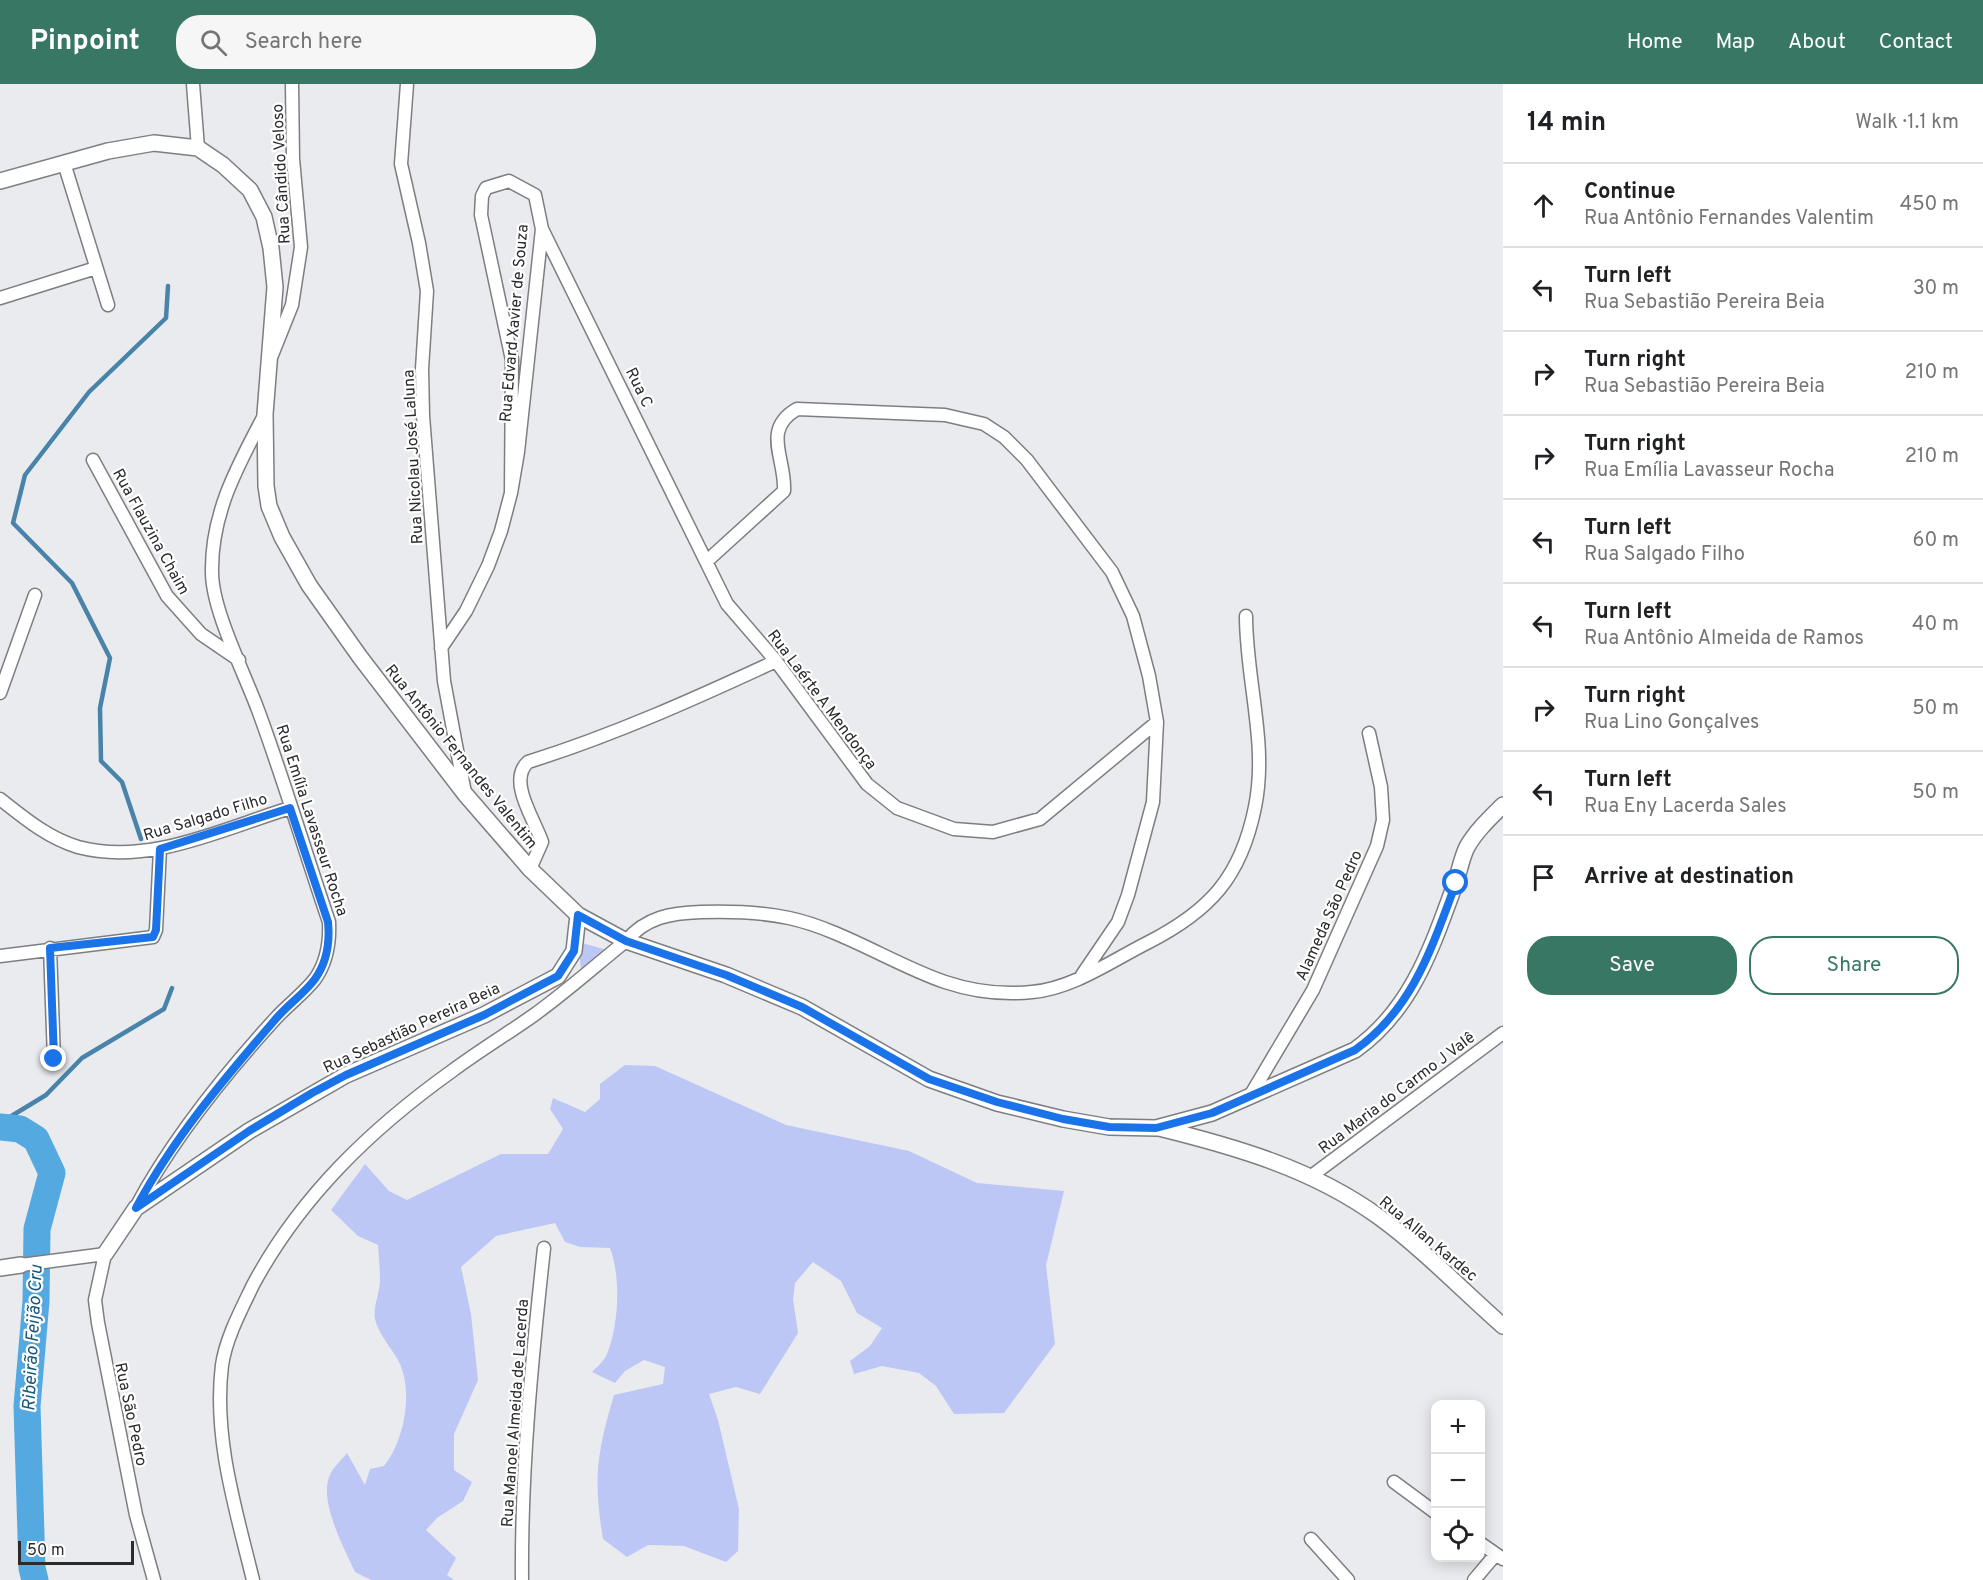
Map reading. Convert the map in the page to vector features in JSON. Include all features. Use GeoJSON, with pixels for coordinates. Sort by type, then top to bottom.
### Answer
{"type":"FeatureCollection","features":[{"type":"Feature","properties":{"kind":"street"},"geometry":{"type":"LineString","coordinates":[[193,84],[198,148]]}},
{"type":"Feature","properties":{"kind":"street","name":"Rua Cândido Veloso"},"geometry":{"type":"LineString","coordinates":[[269,364],[292,305],[302,247],[294,159],[292,84]]}},
{"type":"Feature","properties":{"kind":"street","name":"Rua Nicolau José Laluna"},"geometry":{"type":"LineString","coordinates":[[407,84],[400,164],[419,243],[427,291],[422,369],[423,416],[444,681],[465,794]]}},
{"type":"Feature","properties":{"kind":"street","name":"Rua Antônio Fernandes Valentim"},"geometry":{"type":"LineString","coordinates":[[0,182],[64,163],[154,143],[198,148],[223,165],[250,190],[264,217],[271,248],[274,287],[265,414],[266,486],[269,506],[282,537],[309,585],[360,657],[465,794],[530,869],[578,915],[626,941],[726,975],[802,1007],[929,1079],[997,1102],[1063,1119],[1109,1127],[1156,1128],[1212,1113],[1355,1050],[1375,1035],[1399,1009],[1431,950],[1467,848],[1483,825],[1503,805]]}},
{"type":"Feature","properties":{"kind":"street"},"geometry":{"type":"LineString","coordinates":[[64,163],[108,305]]}},
{"type":"Feature","properties":{"kind":"street","name":"Rua Edvard Xavier de Souza"},"geometry":{"type":"LineString","coordinates":[[441,648],[466,611],[488,566],[501,531],[511,493],[518,452],[542,229],[535,195],[509,181],[486,188],[482,196],[481,215],[512,360],[511,493]]}},
{"type":"Feature","properties":{"kind":"street","name":"Rua C"},"geometry":{"type":"LineString","coordinates":[[542,229],[707,561]]}},
{"type":"Feature","properties":{"kind":"street"},"geometry":{"type":"LineString","coordinates":[[0,298],[96,268]]}},
{"type":"Feature","properties":{"kind":"street"},"geometry":{"type":"LineString","coordinates":[[707,561],[784,491],[777,444],[778,426],[785,416],[797,409],[945,416],[984,424],[1004,437],[1027,460],[1112,572],[1133,616],[1149,676],[1157,722],[1153,802],[1128,895],[1118,922],[1081,976]]}},
{"type":"Feature","properties":{"kind":"street","name":"Rua Emília Lavasseur Rocha"},"geometry":{"type":"LineString","coordinates":[[105,1254],[196,1113],[276,1018],[315,979],[330,940],[328,922],[290,808],[215,595],[212,573],[216,530],[228,488],[265,414]]}},
{"type":"Feature","properties":{"kind":"street","name":"Rua Flauzina Chaim"},"geometry":{"type":"LineString","coordinates":[[93,460],[167,596],[201,634],[240,661]]}},
{"type":"Feature","properties":{"kind":"street","name":"Rua Laérte A Mendonça"},"geometry":{"type":"LineString","coordinates":[[707,561],[727,604],[776,661],[867,784],[897,808],[954,829],[993,832],[1040,819],[1157,722]]}},
{"type":"Feature","properties":{"kind":"street"},"geometry":{"type":"LineString","coordinates":[[0,693],[35,595]]}},
{"type":"Feature","properties":{"kind":"street"},"geometry":{"type":"LineString","coordinates":[[253,1580],[227,1471],[221,1424],[222,1364],[236,1318],[268,1257],[313,1194],[367,1138],[452,1071],[534,1015],[626,941],[638,927],[654,919],[682,912],[732,911],[791,918],[861,945],[943,981],[964,987],[1034,992],[1059,986],[1181,926],[1205,907],[1233,872],[1255,808],[1260,772],[1256,712],[1246,645],[1246,616]]}},
{"type":"Feature","properties":{"kind":"street"},"geometry":{"type":"LineString","coordinates":[[530,869],[542,842],[520,786],[519,776],[528,762],[593,741],[644,721],[776,661]]}},
{"type":"Feature","properties":{"kind":"street","name":"Alameda São Pedro"},"geometry":{"type":"LineString","coordinates":[[1250,1096],[1313,990],[1377,846],[1383,820],[1381,787],[1369,734]]}},
{"type":"Feature","properties":{"kind":"street","name":"Rua Salgado Filho"},"geometry":{"type":"LineString","coordinates":[[0,800],[39,829],[76,846],[115,854],[160,849],[290,808]]}},
{"type":"Feature","properties":{"kind":"street"},"geometry":{"type":"LineString","coordinates":[[0,956],[153,937],[156,930],[160,849]]}},
{"type":"Feature","properties":{"kind":"street","name":"Rua Sebastião Pereira Beia"},"geometry":{"type":"LineString","coordinates":[[136,1208],[249,1131],[312,1093],[346,1075],[484,1015],[558,976],[574,951],[578,915]]}},
{"type":"Feature","properties":{"kind":"street"},"geometry":{"type":"LineString","coordinates":[[50,948],[54,1059]]}},
{"type":"Feature","properties":{"kind":"street","name":"Rua Maria do Carmo J Valê"},"geometry":{"type":"LineString","coordinates":[[1310,1177],[1503,1033]]}},
{"type":"Feature","properties":{"kind":"street","name":"Rua Allan Kardec"},"geometry":{"type":"LineString","coordinates":[[1156,1128],[1272,1159],[1310,1177],[1379,1217],[1503,1326]]}},
{"type":"Feature","properties":{"kind":"street","name":"Rua Manoel Almeida de Lacerda"},"geometry":{"type":"LineString","coordinates":[[522,1580],[522,1525],[529,1390],[544,1248]]}},
{"type":"Feature","properties":{"kind":"street"},"geometry":{"type":"LineString","coordinates":[[0,1268],[105,1254]]}},
{"type":"Feature","properties":{"kind":"street","name":"Rua São Pedro"},"geometry":{"type":"LineString","coordinates":[[105,1254],[95,1300],[98,1323],[136,1515],[154,1580]]}},
{"type":"Feature","properties":{"kind":"street"},"geometry":{"type":"LineString","coordinates":[[1394,1482],[1431,1509]]}},
{"type":"Feature","properties":{"kind":"street"},"geometry":{"type":"LineString","coordinates":[[1311,1539],[1348,1580]]}},
{"type":"Feature","properties":{"kind":"street"},"geometry":{"type":"LineString","coordinates":[[1474,1580],[1499,1556],[1485,1546]]}},
{"type":"Feature","properties":{"kind":"shaded area"},"geometry":{"type":"Polygon","coordinates":[[[579,942],[607,950],[581,972],[579,942]]]}},
{"type":"Feature","properties":{"kind":"shaded area"},"geometry":{"type":"Polygon","coordinates":[[[625,1065],[655,1066],[786,1125],[909,1151],[977,1183],[1064,1191],[1046,1265],[1055,1344],[1004,1413],[954,1414],[936,1386],[919,1373],[882,1366],[854,1374],[850,1361],[870,1346],[882,1328],[857,1313],[841,1281],[813,1262],[795,1283],[793,1299],[798,1333],[760,1394],[736,1387],[709,1394],[718,1420],[739,1509],[738,1551],[726,1562],[684,1546],[648,1545],[627,1557],[603,1539],[598,1499],[600,1450],[614,1395],[663,1384],[665,1367],[644,1360],[625,1371],[615,1383],[592,1372],[607,1354],[614,1329],[617,1287],[614,1260],[610,1248],[580,1247],[565,1242],[555,1223],[496,1236],[461,1267],[471,1314],[478,1380],[454,1434],[454,1470],[472,1482],[463,1501],[437,1518],[426,1530],[456,1558],[447,1575],[454,1580],[371,1580],[355,1572],[334,1524],[327,1497],[327,1485],[335,1466],[347,1453],[365,1485],[370,1469],[384,1466],[397,1444],[401,1431],[406,1389],[400,1364],[375,1319],[380,1282],[378,1245],[358,1236],[331,1210],[365,1164],[389,1191],[407,1200],[501,1154],[548,1154],[563,1129],[550,1109],[553,1098],[585,1112],[600,1099],[600,1084],[625,1065]]]}},
{"type":"Feature","properties":{"kind":"waterway"},"geometry":{"type":"LineString","coordinates":[[141,839],[122,782],[101,761],[100,708],[110,658],[72,583],[13,523],[25,475],[89,392],[166,318],[168,286]]}},
{"type":"Feature","properties":{"kind":"waterway"},"geometry":{"type":"LineString","coordinates":[[0,1123],[46,1095],[82,1058],[164,1009],[172,988]]}},
{"type":"Feature","properties":{"kind":"waterway","name":"Ribeirão Feijão Cru"},"geometry":{"type":"LineString","coordinates":[[0,1127],[20,1129],[36,1139],[52,1173],[37,1229],[36,1301],[27,1406],[32,1568],[35,1580]]}},
{"type":"Feature","properties":{"kind":"route"},"geometry":{"type":"LineString","coordinates":[[54,1059],[50,948],[153,937],[156,930],[160,849],[290,808],[328,922],[330,940],[323,963],[315,979],[276,1018],[196,1113],[148,1184],[136,1208],[249,1131],[312,1093],[346,1075],[484,1015],[558,976],[568,964],[574,951],[578,915],[626,941],[726,975],[802,1007],[859,1042],[929,1079],[997,1102],[1063,1119],[1109,1127],[1156,1128],[1212,1113],[1355,1050],[1375,1035],[1399,1009],[1431,950],[1456,883]]}}]}
